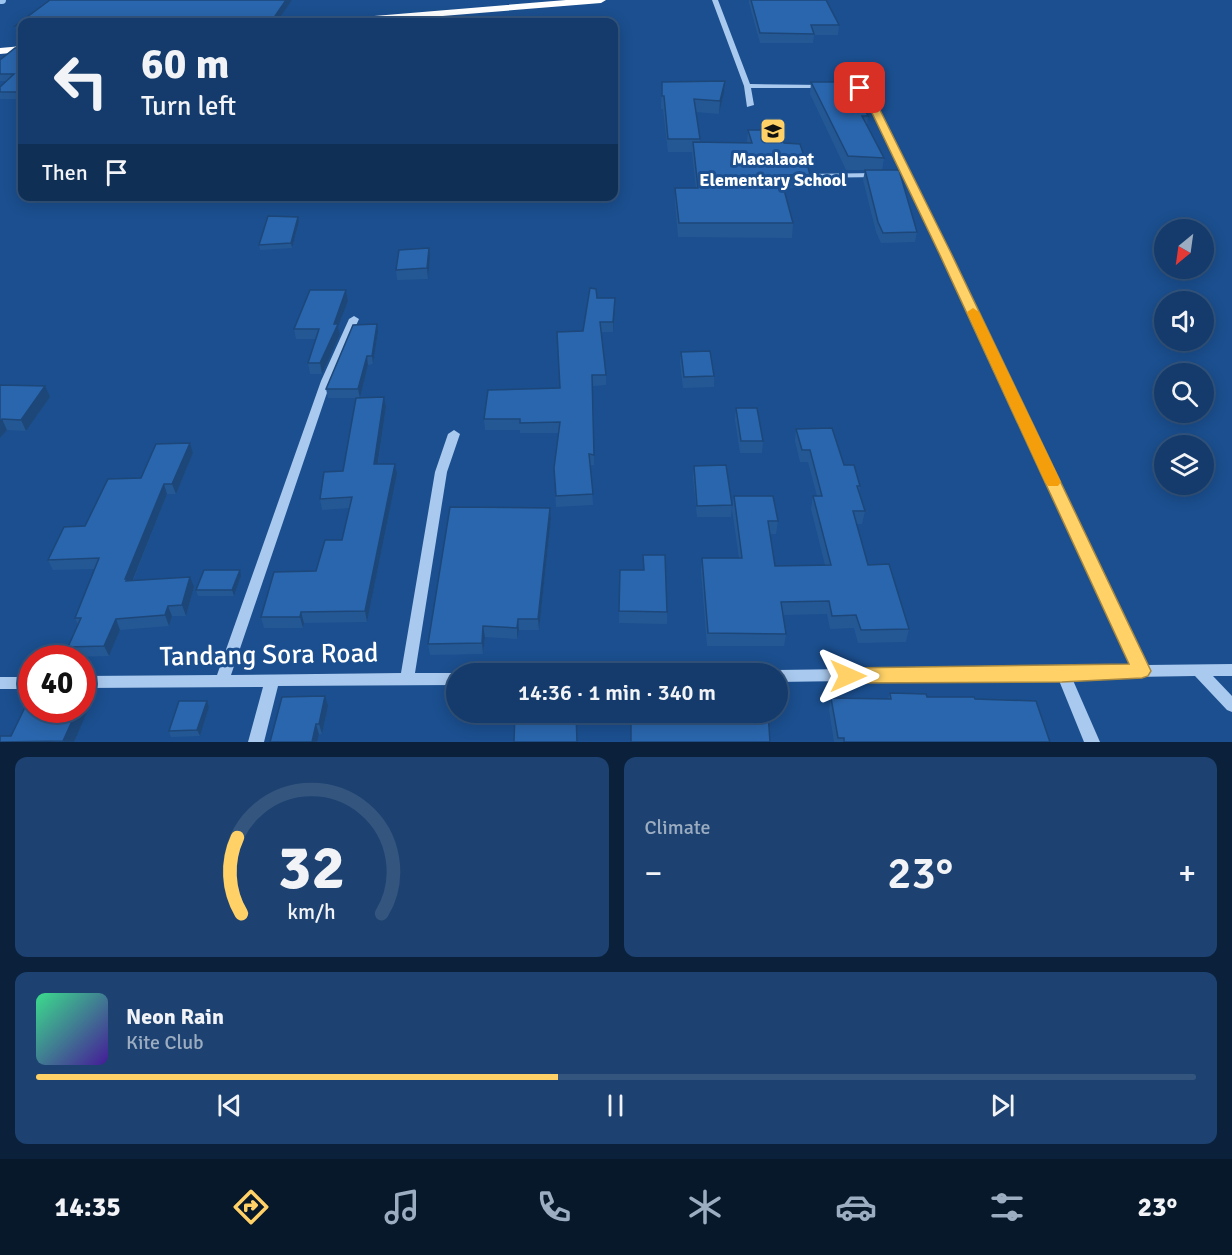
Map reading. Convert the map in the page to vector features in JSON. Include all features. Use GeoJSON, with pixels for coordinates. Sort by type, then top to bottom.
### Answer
{"type":"FeatureCollection","features":[{"type":"Feature","properties":{"kind":"highway"},"geometry":{"type":"LineString","coordinates":[[386,18],[601,0]]}},
{"type":"Feature","properties":{"kind":"highway"},"geometry":{"type":"LineString","coordinates":[[0,51],[18,50]]}},
{"type":"Feature","properties":{"kind":"street"},"geometry":{"type":"LineString","coordinates":[[716,0],[747,86],[750,105]]}},
{"type":"Feature","properties":{"kind":"street"},"geometry":{"type":"LineString","coordinates":[[747,86],[864,89],[901,175],[1142,671]]}},
{"type":"Feature","properties":{"kind":"street"},"geometry":{"type":"LineString","coordinates":[[805,176],[884,175]]}},
{"type":"Feature","properties":{"kind":"street"},"geometry":{"type":"LineString","coordinates":[[222,681],[326,381],[354,319]]}},
{"type":"Feature","properties":{"kind":"street"},"geometry":{"type":"LineString","coordinates":[[407,679],[441,472],[454,435]]}},
{"type":"Feature","properties":{"kind":"street"},"geometry":{"type":"LineString","coordinates":[[1199,670],[1232,706]]}},
{"type":"Feature","properties":{"kind":"street"},"geometry":{"type":"LineString","coordinates":[[788,676],[1232,670]]}},
{"type":"Feature","properties":{"kind":"street"},"geometry":{"type":"LineString","coordinates":[[1062,674],[1092,742]]}},
{"type":"Feature","properties":{"kind":"street","name":"Tandang Sora Road"},"geometry":{"type":"LineString","coordinates":[[96,682],[446,679]]}},
{"type":"Feature","properties":{"kind":"street"},"geometry":{"type":"LineString","coordinates":[[256,742],[272,680]]}},
{"type":"Feature","properties":{"kind":"street"},"geometry":{"type":"LineString","coordinates":[[0,683],[18,683]]}},
{"type":"Feature","properties":{"kind":"building"},"geometry":{"type":"Polygon","coordinates":[[[50,0],[286,0],[274,18],[26,18],[50,0]]]}},
{"type":"Feature","properties":{"kind":"building"},"geometry":{"type":"Polygon","coordinates":[[[751,0],[826,0],[839,25],[811,25],[814,34],[760,33],[751,0]]]}},
{"type":"Feature","properties":{"kind":"building"},"geometry":{"type":"Polygon","coordinates":[[[18,48],[18,92],[0,92],[0,87],[14,74],[0,74],[0,60],[18,48]]]}},
{"type":"Feature","properties":{"kind":"building"},"geometry":{"type":"Polygon","coordinates":[[[725,81],[720,101],[694,99],[700,139],[668,139],[662,82],[725,81]]]}},
{"type":"Feature","properties":{"kind":"building"},"geometry":{"type":"Polygon","coordinates":[[[811,82],[851,82],[868,116],[862,116],[884,158],[848,156],[811,82]]]}},
{"type":"Feature","properties":{"kind":"building"},"geometry":{"type":"Polygon","coordinates":[[[748,130],[779,130],[784,143],[800,144],[805,159],[800,163],[808,167],[810,175],[780,175],[793,223],[679,223],[675,188],[698,188],[693,142],[752,143],[748,130]]]}},
{"type":"Feature","properties":{"kind":"building"},"geometry":{"type":"Polygon","coordinates":[[[865,170],[899,170],[917,232],[883,233],[865,170]]]}},
{"type":"Feature","properties":{"kind":"building"},"geometry":{"type":"Polygon","coordinates":[[[268,216],[298,217],[291,243],[259,245],[268,216]]]}},
{"type":"Feature","properties":{"kind":"building"},"geometry":{"type":"Polygon","coordinates":[[[429,248],[427,268],[396,270],[399,250],[429,248]]]}},
{"type":"Feature","properties":{"kind":"building"},"geometry":{"type":"Polygon","coordinates":[[[590,288],[596,289],[597,298],[615,298],[613,322],[600,322],[606,375],[592,375],[594,455],[589,454],[593,494],[556,496],[554,468],[560,422],[520,423],[520,419],[484,419],[488,390],[560,388],[557,332],[583,331],[590,288]]]}},
{"type":"Feature","properties":{"kind":"building"},"geometry":{"type":"Polygon","coordinates":[[[310,290],[346,290],[334,324],[338,324],[320,363],[308,363],[319,329],[294,329],[310,290]]]}},
{"type":"Feature","properties":{"kind":"building"},"geometry":{"type":"Polygon","coordinates":[[[377,324],[372,356],[367,356],[358,389],[326,389],[353,325],[377,324]]]}},
{"type":"Feature","properties":{"kind":"building"},"geometry":{"type":"Polygon","coordinates":[[[710,351],[714,376],[684,377],[681,352],[710,351]]]}},
{"type":"Feature","properties":{"kind":"building"},"geometry":{"type":"Polygon","coordinates":[[[0,385],[45,386],[21,420],[2,419],[0,422],[0,385]]]}},
{"type":"Feature","properties":{"kind":"building"},"geometry":{"type":"Polygon","coordinates":[[[384,397],[374,464],[395,464],[365,611],[301,612],[300,617],[261,617],[274,572],[316,571],[325,540],[342,540],[352,497],[320,499],[324,472],[343,471],[356,398],[384,397]]]}},
{"type":"Feature","properties":{"kind":"building"},"geometry":{"type":"Polygon","coordinates":[[[736,408],[757,408],[763,441],[741,441],[736,408]]]}},
{"type":"Feature","properties":{"kind":"building"},"geometry":{"type":"Polygon","coordinates":[[[832,428],[844,465],[854,465],[860,486],[857,486],[865,511],[853,511],[868,565],[889,564],[909,629],[861,630],[856,615],[832,616],[829,601],[781,602],[786,634],[708,633],[702,558],[742,558],[734,496],[773,496],[778,521],[768,521],[775,566],[831,565],[813,496],[822,496],[810,450],[802,450],[796,429],[832,428]]]}},
{"type":"Feature","properties":{"kind":"building"},"geometry":{"type":"Polygon","coordinates":[[[190,443],[172,484],[164,484],[125,579],[126,581],[190,577],[182,605],[168,606],[165,615],[116,619],[104,646],[69,645],[81,618],[75,618],[99,558],[48,560],[64,527],[85,526],[108,479],[141,478],[156,444],[190,443]]]}},
{"type":"Feature","properties":{"kind":"building"},"geometry":{"type":"Polygon","coordinates":[[[726,465],[732,505],[697,506],[694,466],[726,465]]]}},
{"type":"Feature","properties":{"kind":"building"},"geometry":{"type":"Polygon","coordinates":[[[450,507],[550,508],[538,619],[518,619],[517,628],[483,626],[482,643],[428,644],[450,507]]]}},
{"type":"Feature","properties":{"kind":"building"},"geometry":{"type":"Polygon","coordinates":[[[643,555],[665,555],[667,612],[619,611],[620,570],[644,570],[643,555]]]}},
{"type":"Feature","properties":{"kind":"building"},"geometry":{"type":"Polygon","coordinates":[[[204,570],[240,570],[232,590],[196,590],[204,570]]]}},
{"type":"Feature","properties":{"kind":"building"},"geometry":{"type":"Polygon","coordinates":[[[890,693],[926,694],[927,697],[1036,701],[1050,742],[844,742],[844,738],[838,738],[831,698],[891,699],[890,693]]]}},
{"type":"Feature","properties":{"kind":"building"},"geometry":{"type":"Polygon","coordinates":[[[325,696],[319,724],[316,724],[312,742],[270,742],[282,697],[325,696]]]}},
{"type":"Feature","properties":{"kind":"building"},"geometry":{"type":"Polygon","coordinates":[[[179,701],[207,701],[197,730],[169,731],[179,701]]]}},
{"type":"Feature","properties":{"kind":"building"},"geometry":{"type":"Polygon","coordinates":[[[18,722],[71,723],[63,741],[0,742],[0,736],[11,736],[18,722]]]}},
{"type":"Feature","properties":{"kind":"building"},"geometry":{"type":"Polygon","coordinates":[[[515,723],[576,723],[577,742],[514,742],[515,723]]]}},
{"type":"Feature","properties":{"kind":"building"},"geometry":{"type":"Polygon","coordinates":[[[631,723],[769,723],[770,742],[631,742],[631,723]]]}},
{"type":"Feature","properties":{"kind":"slow traffic"},"geometry":{"type":"LineString","coordinates":[[973,312],[1053,482]]}},
{"type":"Feature","properties":{"kind":"place","name":"Macalaoat Elementary School"},"geometry":{"type":"Point","coordinates":[773,131]}},
{"type":"Feature","properties":{"kind":"route"},"geometry":{"type":"LineString","coordinates":[[848,676],[1142,671],[945,253],[866,92],[860,88]]}}]}
